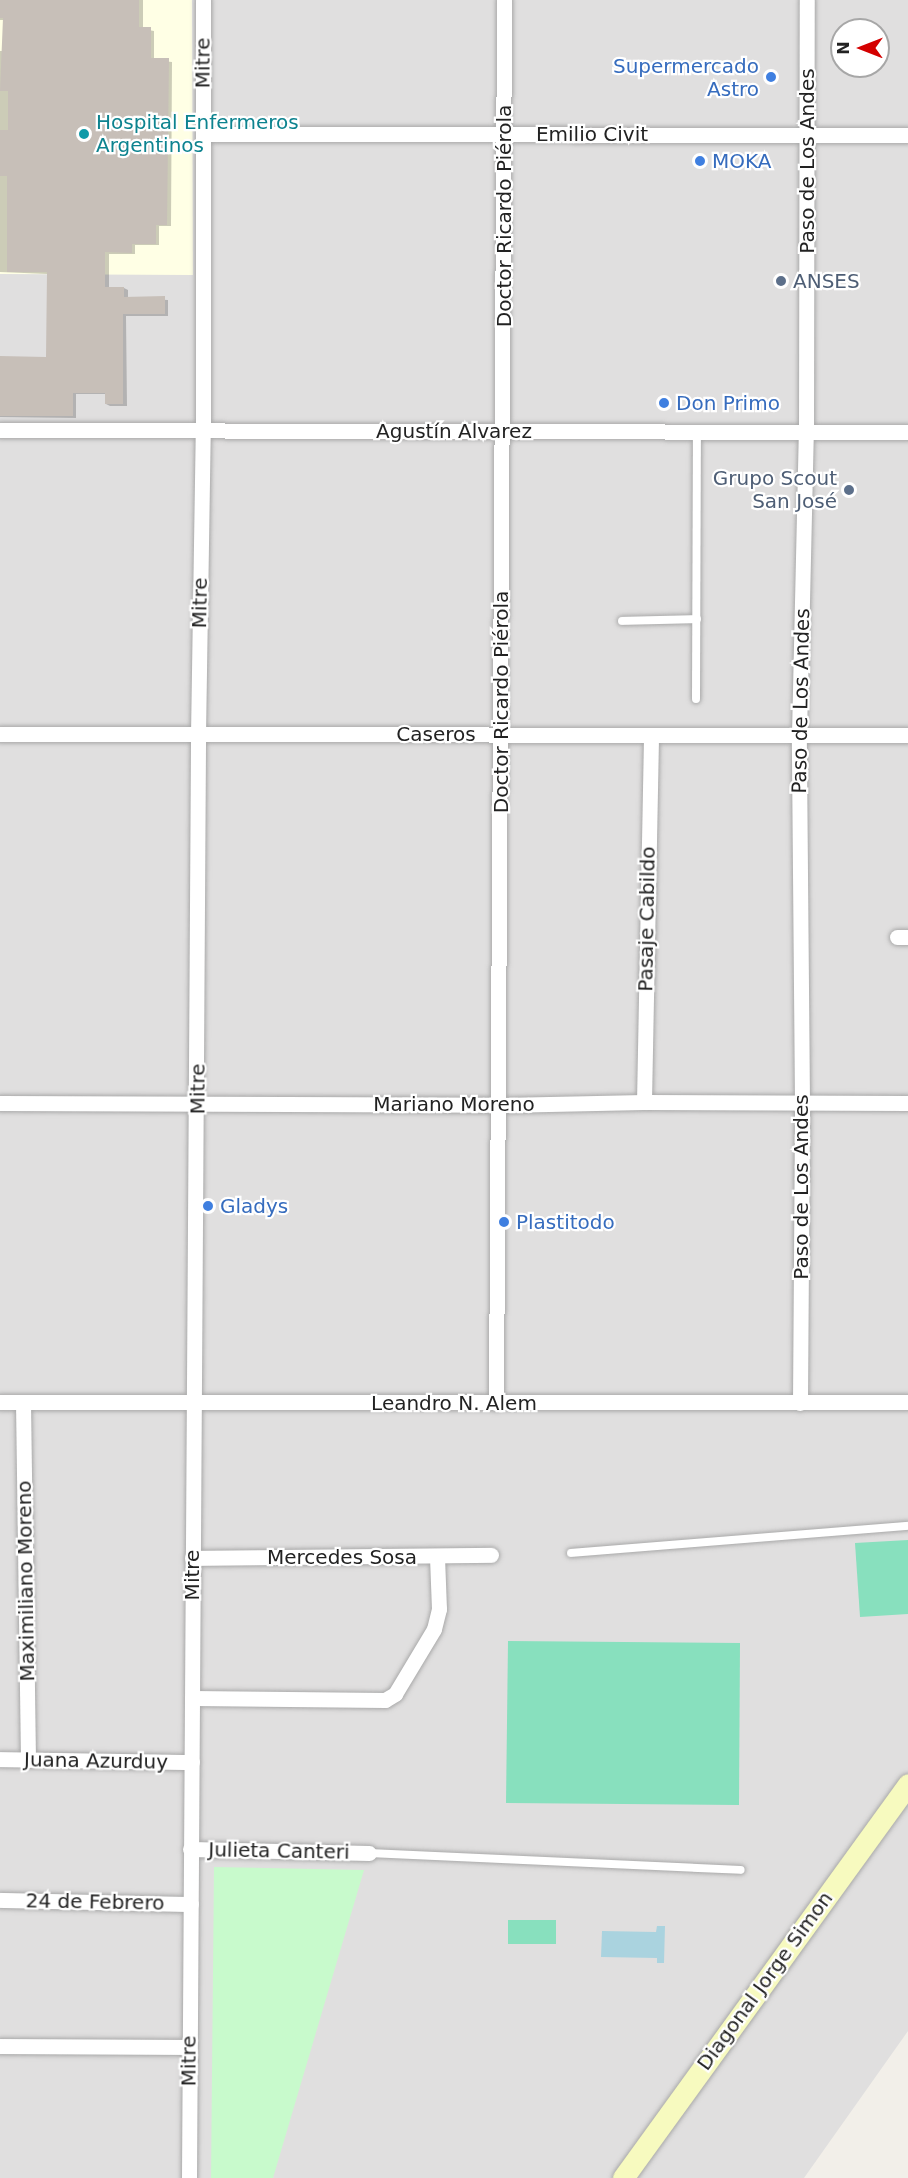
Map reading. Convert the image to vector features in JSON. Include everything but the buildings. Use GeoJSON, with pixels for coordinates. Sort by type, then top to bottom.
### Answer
{"type":"FeatureCollection","features":[{"type":"Feature","properties":{"kind":"main road","name":"Diagonal Jorge Simon"},"geometry":{"type":"LineString","coordinates":[[622,2178],[908,1784]]}},
{"type":"Feature","properties":{"kind":"street","name":"Mitre"},"geometry":{"type":"LineString","coordinates":[[189,2178],[192,1558],[198,1103],[198,735],[203,430],[203,0]]}},
{"type":"Feature","properties":{"kind":"street","name":"Doctor Ricardo Piérola"},"geometry":{"type":"LineString","coordinates":[[496,1403],[502,734],[504,0]]}},
{"type":"Feature","properties":{"kind":"street","name":"Paso de Los Andes"},"geometry":{"type":"LineString","coordinates":[[800,1403],[802,1102],[799,735],[806,433],[807,0]]}},
{"type":"Feature","properties":{"kind":"street","name":"Emilio Civit"},"geometry":{"type":"LineString","coordinates":[[204,134],[908,135]]}},
{"type":"Feature","properties":{"kind":"street","name":"Agustín Alvarez"},"geometry":{"type":"LineString","coordinates":[[0,430],[908,432]]}},
{"type":"Feature","properties":{"kind":"street","name":"Caseros"},"geometry":{"type":"LineString","coordinates":[[0,734],[908,735]]}},
{"type":"Feature","properties":{"kind":"street","name":"Pasaje Cabildo"},"geometry":{"type":"LineString","coordinates":[[644,1102],[651,736]]}},
{"type":"Feature","properties":{"kind":"street","name":"Mariano Moreno"},"geometry":{"type":"LineString","coordinates":[[0,1103],[497,1105],[644,1102],[908,1103]]}},
{"type":"Feature","properties":{"kind":"street","name":"Leandro N. Alem"},"geometry":{"type":"LineString","coordinates":[[0,1402],[908,1402]]}},
{"type":"Feature","properties":{"kind":"street","name":"Maximiliano Moreno"},"geometry":{"type":"LineString","coordinates":[[23,1402],[28,1760]]}},
{"type":"Feature","properties":{"kind":"street","name":"Mercedes Sosa"},"geometry":{"type":"LineString","coordinates":[[192,1558],[491,1555]]}},
{"type":"Feature","properties":{"kind":"street"},"geometry":{"type":"LineString","coordinates":[[192,1698],[385,1700],[395,1694],[434,1629],[439,1609],[437,1557]]}},
{"type":"Feature","properties":{"kind":"street","name":"Juana Azurduy"},"geometry":{"type":"LineString","coordinates":[[0,1759],[192,1762]]}},
{"type":"Feature","properties":{"kind":"street","name":"Julieta Canteri"},"geometry":{"type":"LineString","coordinates":[[190,1849],[369,1852]]}},
{"type":"Feature","properties":{"kind":"street","name":"24 de Febrero"},"geometry":{"type":"LineString","coordinates":[[0,1900],[191,1904]]}},
{"type":"Feature","properties":{"kind":"street"},"geometry":{"type":"LineString","coordinates":[[0,2046],[189,2047]]}},
{"type":"Feature","properties":{"kind":"lane"},"geometry":{"type":"LineString","coordinates":[[696,699],[697,432]]}},
{"type":"Feature","properties":{"kind":"lane"},"geometry":{"type":"LineString","coordinates":[[622,621],[696,619]]}},
{"type":"Feature","properties":{"kind":"lane"},"geometry":{"type":"LineString","coordinates":[[571,1553],[908,1526]]}},
{"type":"Feature","properties":{"kind":"lane"},"geometry":{"type":"LineString","coordinates":[[369,1852],[741,1870]]}},
{"type":"Feature","properties":{"kind":"shaded area"},"geometry":{"type":"Polygon","coordinates":[[[0,0],[908,0],[908,2031],[804,2178],[0,2178],[0,0]]]}},
{"type":"Feature","properties":{"kind":"shaded area","name":"Hospital Enfermeros Argentinos"},"geometry":{"type":"Polygon","coordinates":[[[0,0],[192,0],[193,275],[0,274],[0,0]]]}},
{"type":"Feature","properties":{"kind":"green space"},"geometry":{"type":"Polygon","coordinates":[[[908,1540],[908,1614],[860,1617],[855,1543],[908,1540]]]}},
{"type":"Feature","properties":{"kind":"green space"},"geometry":{"type":"Polygon","coordinates":[[[508,1641],[740,1643],[739,1805],[506,1803],[508,1641]]]}},
{"type":"Feature","properties":{"kind":"green space"},"geometry":{"type":"Polygon","coordinates":[[[214,1867],[364,1870],[273,2178],[211,2178],[214,1867]]]}},
{"type":"Feature","properties":{"kind":"green space"},"geometry":{"type":"Polygon","coordinates":[[[508,1920],[556,1920],[556,1944],[508,1944],[508,1920]]]}},
{"type":"Feature","properties":{"kind":"water"},"geometry":{"type":"Polygon","coordinates":[[[657,1926],[665,1926],[664,1963],[657,1963],[657,1958],[601,1957],[602,1931],[656,1932],[657,1926]]]}},
{"type":"Feature","properties":{"kind":"place","name":"Supermercado Astro"},"geometry":{"type":"Point","coordinates":[771,77]}},
{"type":"Feature","properties":{"kind":"place","name":"Hospital Enfermeros Argentinos"},"geometry":{"type":"Point","coordinates":[84,134]}},
{"type":"Feature","properties":{"kind":"place","name":"MOKA"},"geometry":{"type":"Point","coordinates":[700,161]}},
{"type":"Feature","properties":{"kind":"place","name":"ANSES"},"geometry":{"type":"Point","coordinates":[781,281]}},
{"type":"Feature","properties":{"kind":"place","name":"Don Primo"},"geometry":{"type":"Point","coordinates":[664,403]}},
{"type":"Feature","properties":{"kind":"place","name":"Grupo Scout San José"},"geometry":{"type":"Point","coordinates":[849,490]}},
{"type":"Feature","properties":{"kind":"place","name":"Gladys"},"geometry":{"type":"Point","coordinates":[208,1206]}},
{"type":"Feature","properties":{"kind":"place","name":"Plastitodo"},"geometry":{"type":"Point","coordinates":[504,1222]}}]}
